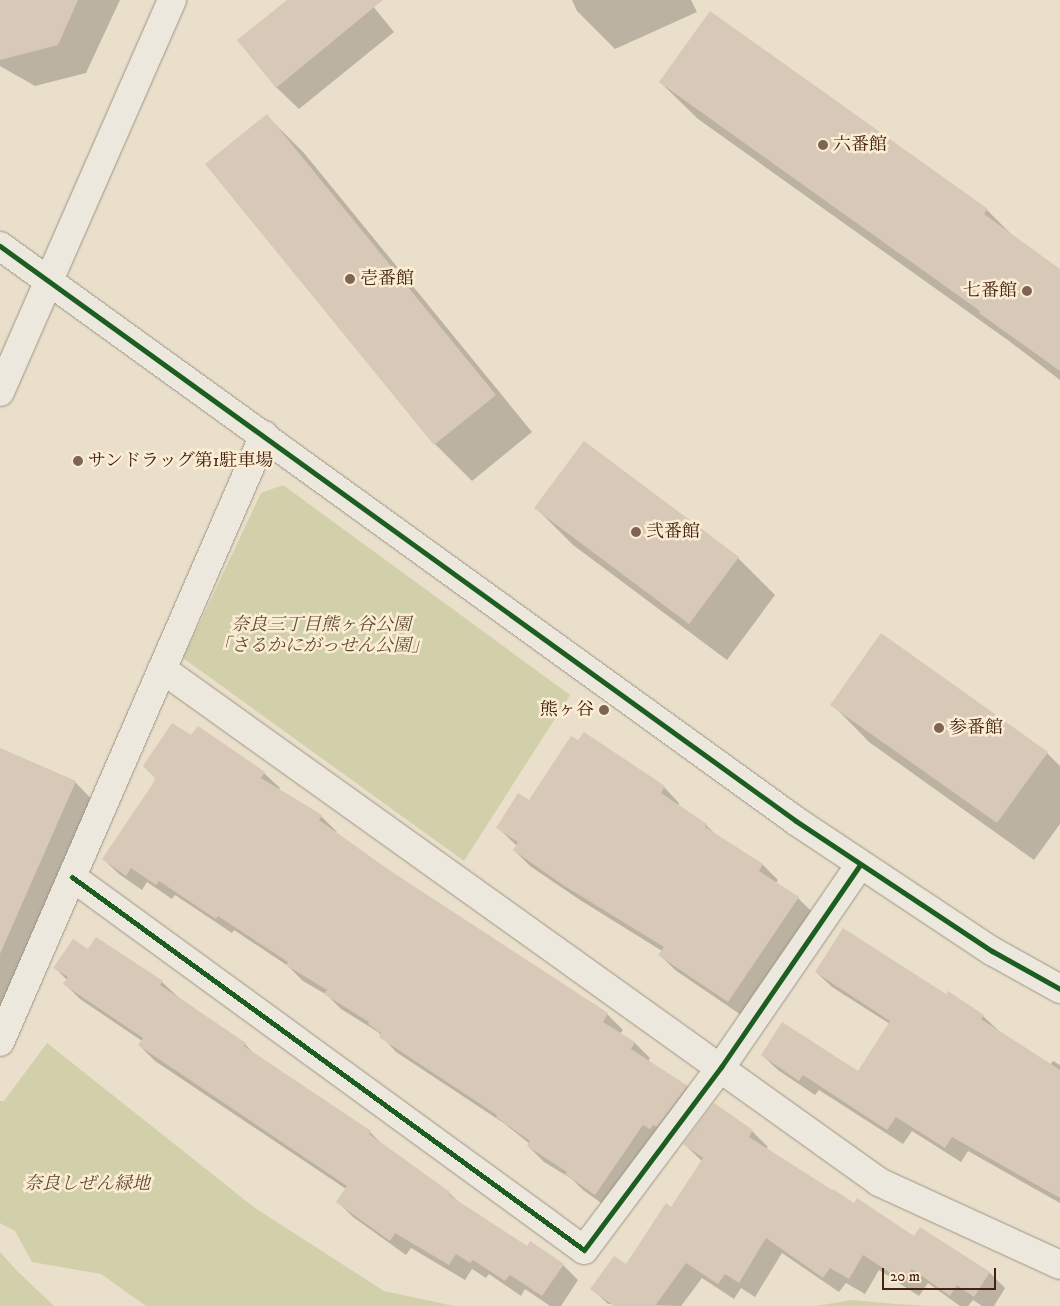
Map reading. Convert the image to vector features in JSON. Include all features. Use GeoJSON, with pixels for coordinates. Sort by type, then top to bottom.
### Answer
{"type":"FeatureCollection","features":[{"type":"Feature","properties":{"kind":"street"},"geometry":{"type":"LineString","coordinates":[[0,392],[172,0]]}},
{"type":"Feature","properties":{"kind":"street"},"geometry":{"type":"LineString","coordinates":[[0,246],[264,435],[788,816],[992,951],[1060,989]]}},
{"type":"Feature","properties":{"kind":"street"},"geometry":{"type":"LineString","coordinates":[[0,1042],[264,435]]}},
{"type":"Feature","properties":{"kind":"street"},"geometry":{"type":"LineString","coordinates":[[162,669],[721,1067],[879,1182],[1060,1264]]}},
{"type":"Feature","properties":{"kind":"street"},"geometry":{"type":"LineString","coordinates":[[72,877],[584,1250],[721,1067],[860,865]]}},
{"type":"Feature","properties":{"kind":"green space","name":"奈良三丁目熊ヶ谷公園 「さるかにがっせん公園」"},"geometry":{"type":"Polygon","coordinates":[[[283,485],[570,695],[464,861],[183,658],[261,493],[283,485]]]}},
{"type":"Feature","properties":{"kind":"green space","name":"奈良しぜん緑地"},"geometry":{"type":"Polygon","coordinates":[[[47,1043],[255,1208],[384,1291],[454,1306],[146,1306],[101,1274],[32,1262],[15,1231],[0,1223],[0,1101],[4,1101],[47,1043]]]}},
{"type":"Feature","properties":{"kind":"green space"},"geometry":{"type":"Polygon","coordinates":[[[0,1252],[16,1270],[54,1306],[0,1306],[0,1252]]]}},
{"type":"Feature","properties":{"kind":"green space"},"geometry":{"type":"Polygon","coordinates":[[[852,1300],[895,1304],[930,1306],[816,1306],[852,1300]]]}},
{"type":"Feature","properties":{"kind":"building"},"geometry":{"type":"Polygon","coordinates":[[[0,0],[78,0],[58,45],[0,60],[0,0]]]}},
{"type":"Feature","properties":{"kind":"building"},"geometry":{"type":"Polygon","coordinates":[[[287,0],[383,0],[276,88],[237,40],[287,0]]]}},
{"type":"Feature","properties":{"kind":"building","name":"六番館"},"geometry":{"type":"Polygon","coordinates":[[[710,11],[988,209],[984,214],[1060,269],[1060,371],[979,313],[980,311],[659,82],[710,11]]]}},
{"type":"Feature","properties":{"kind":"building","name":"壱番館"},"geometry":{"type":"Polygon","coordinates":[[[267,114],[496,395],[434,445],[205,164],[267,114]]]}},
{"type":"Feature","properties":{"kind":"building","name":"弐番館"},"geometry":{"type":"Polygon","coordinates":[[[584,441],[739,557],[689,624],[534,508],[584,441]]]}},
{"type":"Feature","properties":{"kind":"building","name":"参番館"},"geometry":{"type":"Polygon","coordinates":[[[881,633],[1048,752],[997,823],[830,705],[881,633]]]}},
{"type":"Feature","properties":{"kind":"building"},"geometry":{"type":"Polygon","coordinates":[[[172,723],[191,735],[198,726],[265,772],[261,778],[322,815],[319,820],[389,870],[608,1013],[603,1022],[635,1042],[631,1049],[688,1086],[657,1127],[653,1125],[650,1129],[643,1125],[595,1195],[565,1174],[567,1172],[527,1146],[530,1141],[496,1117],[497,1115],[379,1037],[381,1033],[368,1024],[369,1022],[324,994],[327,990],[286,965],[288,962],[218,916],[216,919],[159,881],[156,885],[131,868],[126,876],[102,859],[152,785],[155,778],[143,766],[172,723]]]}},
{"type":"Feature","properties":{"kind":"building"},"geometry":{"type":"Polygon","coordinates":[[[584,732],[665,786],[661,793],[707,824],[705,827],[763,864],[759,871],[799,897],[728,1002],[658,955],[664,947],[563,885],[513,850],[518,842],[496,828],[518,793],[529,800],[571,736],[578,740],[584,732]]]}},
{"type":"Feature","properties":{"kind":"building"},"geometry":{"type":"Polygon","coordinates":[[[0,748],[76,781],[0,954],[0,748]]]}},
{"type":"Feature","properties":{"kind":"building"},"geometry":{"type":"Polygon","coordinates":[[[843,928],[946,994],[948,991],[984,1015],[981,1019],[1060,1070],[1060,1198],[952,1137],[945,1148],[896,1117],[887,1130],[803,1075],[799,1081],[761,1055],[782,1022],[858,1071],[890,1021],[815,972],[843,928]]]}},
{"type":"Feature","properties":{"kind":"building"},"geometry":{"type":"Polygon","coordinates":[[[96,937],[163,981],[160,985],[246,1043],[244,1046],[371,1131],[369,1134],[450,1192],[449,1195],[527,1246],[530,1241],[564,1264],[542,1296],[510,1275],[505,1281],[473,1260],[470,1263],[456,1254],[449,1265],[395,1233],[390,1241],[336,1202],[347,1186],[138,1045],[143,1038],[63,984],[68,977],[53,968],[73,939],[88,949],[96,937]]]}},
{"type":"Feature","properties":{"kind":"building"},"geometry":{"type":"Polygon","coordinates":[[[714,1103],[753,1130],[749,1137],[832,1190],[854,1203],[857,1198],[914,1236],[920,1227],[990,1272],[974,1297],[957,1285],[950,1296],[912,1269],[903,1281],[863,1255],[849,1279],[830,1268],[823,1278],[766,1238],[739,1283],[725,1274],[718,1284],[686,1263],[655,1306],[614,1306],[590,1289],[614,1256],[626,1264],[666,1203],[671,1207],[703,1158],[683,1144],[714,1103]]]}},
{"type":"Feature","properties":{"kind":"cycle path"},"geometry":{"type":"LineString","coordinates":[[0,246],[796,821],[992,951],[1060,989]]}},
{"type":"Feature","properties":{"kind":"cycle path"},"geometry":{"type":"LineString","coordinates":[[72,877],[584,1250],[721,1067],[860,865]]}},
{"type":"Feature","properties":{"kind":"place","name":"六番館"},"geometry":{"type":"Point","coordinates":[823,145]}},
{"type":"Feature","properties":{"kind":"place","name":"壱番館"},"geometry":{"type":"Point","coordinates":[350,279]}},
{"type":"Feature","properties":{"kind":"place","name":"七番館"},"geometry":{"type":"Point","coordinates":[1027,291]}},
{"type":"Feature","properties":{"kind":"place","name":"サンドラッグ第1駐車場"},"geometry":{"type":"Point","coordinates":[78,461]}},
{"type":"Feature","properties":{"kind":"place","name":"弐番館"},"geometry":{"type":"Point","coordinates":[636,532]}},
{"type":"Feature","properties":{"kind":"place","name":"熊ヶ谷"},"geometry":{"type":"Point","coordinates":[604,710]}},
{"type":"Feature","properties":{"kind":"place","name":"参番館"},"geometry":{"type":"Point","coordinates":[939,728]}}]}
